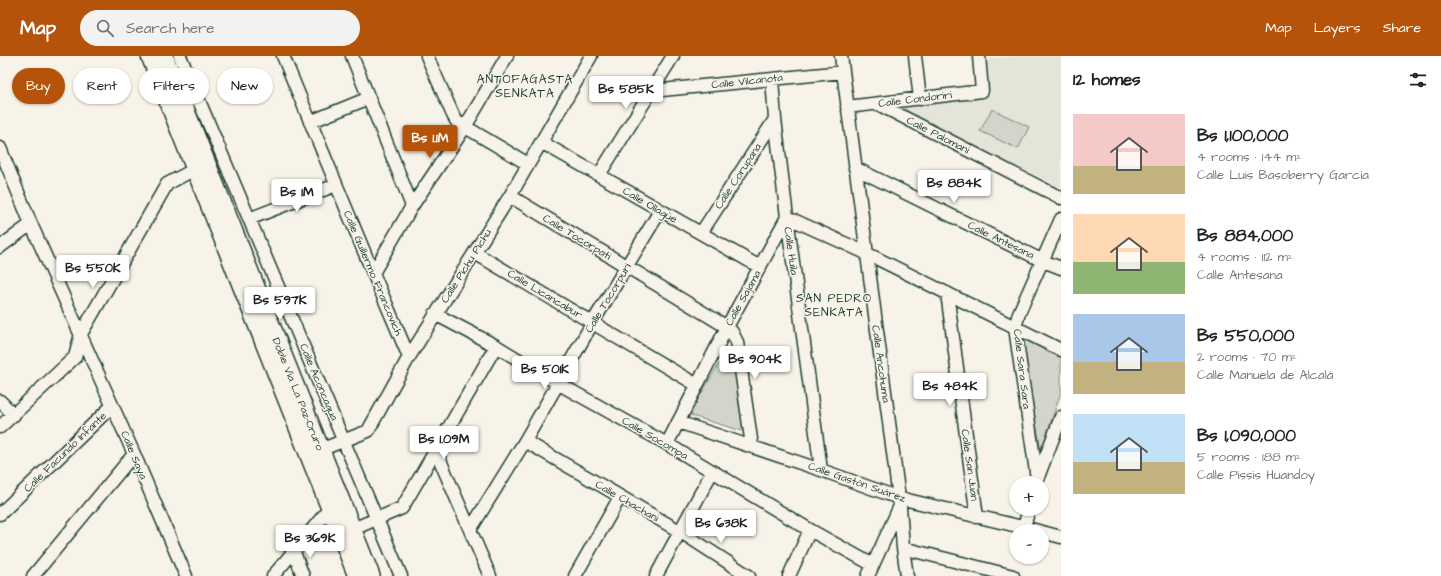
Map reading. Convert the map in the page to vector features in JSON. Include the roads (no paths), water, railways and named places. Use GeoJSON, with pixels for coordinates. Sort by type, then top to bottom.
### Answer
{"type":"FeatureCollection","features":[{"type":"Feature","properties":{"kind":"highway","name":"Doble Vía La Paz-Oruro"},"geometry":{"type":"LineString","coordinates":[[150,56],[358,576]]}},
{"type":"Feature","properties":{"kind":"highway","name":"Doble Vía La Paz-Oruro"},"geometry":{"type":"LineString","coordinates":[[164,56],[371,576]]}},
{"type":"Feature","properties":{"kind":"street","name":"Calle Aconcagua"},"geometry":{"type":"LineString","coordinates":[[180,56],[401,576]]}},
{"type":"Feature","properties":{"kind":"street","name":"Calle Guillermo Francovich"},"geometry":{"type":"LineString","coordinates":[[282,56],[409,356]]}},
{"type":"Feature","properties":{"kind":"street"},"geometry":{"type":"LineString","coordinates":[[352,56],[412,206]]}},
{"type":"Feature","properties":{"kind":"street"},"geometry":{"type":"LineString","coordinates":[[428,56],[453,116],[457,122],[528,164]]}},
{"type":"Feature","properties":{"kind":"street","name":"Calle Pichu Pichu"},"geometry":{"type":"LineString","coordinates":[[320,450],[368,431],[409,356],[510,196],[590,56]]}},
{"type":"Feature","properties":{"kind":"street"},"geometry":{"type":"LineString","coordinates":[[599,175],[673,56]]}},
{"type":"Feature","properties":{"kind":"street","name":"Calle Ancohuma"},"geometry":{"type":"LineString","coordinates":[[841,56],[899,502],[907,576]]}},
{"type":"Feature","properties":{"kind":"street"},"geometry":{"type":"LineString","coordinates":[[915,56],[920,99]]}},
{"type":"Feature","properties":{"kind":"street","name":"Calle Condoriri"},"geometry":{"type":"LineString","coordinates":[[847,107],[982,91],[979,56]]}},
{"type":"Feature","properties":{"kind":"street"},"geometry":{"type":"LineString","coordinates":[[373,273],[412,206],[466,127],[502,59]]}},
{"type":"Feature","properties":{"kind":"street","name":"Calle Vilcanota"},"geometry":{"type":"LineString","coordinates":[[652,92],[772,78],[843,72]]}},
{"type":"Feature","properties":{"kind":"street","name":"Calle Huila"},"geometry":{"type":"LineString","coordinates":[[772,78],[775,119],[787,217],[821,470]]}},
{"type":"Feature","properties":{"kind":"street"},"geometry":{"type":"LineString","coordinates":[[310,122],[369,98]]}},
{"type":"Feature","properties":{"kind":"street","name":"Calle Palomani"},"geometry":{"type":"LineString","coordinates":[[878,104],[1061,198]]}},
{"type":"Feature","properties":{"kind":"street","name":"Calle Corupana"},"geometry":{"type":"LineString","coordinates":[[701,233],[775,119]]}},
{"type":"Feature","properties":{"kind":"street","name":"Calle Ollagüe"},"geometry":{"type":"LineString","coordinates":[[540,142],[760,267]]}},
{"type":"Feature","properties":{"kind":"street","name":"Calle Saya"},"geometry":{"type":"LineString","coordinates":[[0,148],[3,164],[81,334],[186,576]]}},
{"type":"Feature","properties":{"kind":"street","name":"Calle Antesana"},"geometry":{"type":"LineString","coordinates":[[855,168],[1043,261],[1061,268]]}},
{"type":"Feature","properties":{"kind":"street"},"geometry":{"type":"LineString","coordinates":[[0,427],[75,357],[81,334],[167,184],[195,169]]}},
{"type":"Feature","properties":{"kind":"street"},"geometry":{"type":"LineString","coordinates":[[249,220],[336,185]]}},
{"type":"Feature","properties":{"kind":"street","name":"Calle Tocorpati"},"geometry":{"type":"LineString","coordinates":[[510,196],[727,327]]}},
{"type":"Feature","properties":{"kind":"street","name":"Calle Tocorpuri"},"geometry":{"type":"LineString","coordinates":[[470,530],[559,384],[593,322],[660,211]]}},
{"type":"Feature","properties":{"kind":"street"},"geometry":{"type":"LineString","coordinates":[[787,217],[866,253],[1061,350]]}},
{"type":"Feature","properties":{"kind":"street","name":"Calle Sajama"},"geometry":{"type":"LineString","coordinates":[[667,444],[727,327],[787,217]]}},
{"type":"Feature","properties":{"kind":"street","name":"Calle Sara Sara"},"geometry":{"type":"LineString","coordinates":[[1036,476],[1015,328],[1019,313],[1061,219]]}},
{"type":"Feature","properties":{"kind":"street"},"geometry":{"type":"LineString","coordinates":[[0,247],[31,224]]}},
{"type":"Feature","properties":{"kind":"street","name":"Calle Licancabur"},"geometry":{"type":"LineString","coordinates":[[475,253],[697,385]]}},
{"type":"Feature","properties":{"kind":"street","name":"Calle San Juan"},"geometry":{"type":"LineString","coordinates":[[947,293],[977,517]]}},
{"type":"Feature","properties":{"kind":"street","name":"Calle Socompa"},"geometry":{"type":"LineString","coordinates":[[435,314],[496,346],[559,384],[667,444],[810,530],[870,571]]}},
{"type":"Feature","properties":{"kind":"street"},"geometry":{"type":"LineString","coordinates":[[727,327],[732,332],[737,342],[752,446]]}},
{"type":"Feature","properties":{"kind":"street"},"geometry":{"type":"LineString","coordinates":[[352,529],[378,520],[402,508],[496,346]]}},
{"type":"Feature","properties":{"kind":"street"},"geometry":{"type":"LineString","coordinates":[[0,401],[14,415]]}},
{"type":"Feature","properties":{"kind":"street","name":"Calle Facundo Infante"},"geometry":{"type":"LineString","coordinates":[[0,514],[112,406]]}},
{"type":"Feature","properties":{"kind":"street"},"geometry":{"type":"LineString","coordinates":[[1039,476],[1061,417]]}},
{"type":"Feature","properties":{"kind":"street","name":"Calle Gastón Suárez"},"geometry":{"type":"LineString","coordinates":[[678,422],[821,470],[899,502],[1010,524]]}},
{"type":"Feature","properties":{"kind":"street","name":"Calle Chachani"},"geometry":{"type":"LineString","coordinates":[[525,441],[681,532],[736,573],[749,576]]}},
{"type":"Feature","properties":{"kind":"street"},"geometry":{"type":"LineString","coordinates":[[436,451],[490,576]]}},
{"type":"Feature","properties":{"kind":"street"},"geometry":{"type":"LineString","coordinates":[[33,576],[134,454]]}},
{"type":"Feature","properties":{"kind":"street"},"geometry":{"type":"LineString","coordinates":[[656,576],[712,472]]}},
{"type":"Feature","properties":{"kind":"street"},"geometry":{"type":"LineString","coordinates":[[575,576],[620,497]]}},
{"type":"Feature","properties":{"kind":"street"},"geometry":{"type":"LineString","coordinates":[[870,571],[899,502]]}},
{"type":"Feature","properties":{"kind":"street"},"geometry":{"type":"LineString","coordinates":[[273,576],[330,508]]}},
{"type":"Feature","properties":{"kind":"street"},"geometry":{"type":"LineString","coordinates":[[789,576],[810,530]]}},
{"type":"Feature","properties":{"kind":"street","name":"Calle Gastón Suárez"},"geometry":{"type":"LineString","coordinates":[[1049,533],[1061,537]]}},
{"type":"Feature","properties":{"kind":"street"},"geometry":{"type":"LineString","coordinates":[[903,548],[1014,576]]}},
{"type":"Feature","properties":{"kind":"street"},"geometry":{"type":"LineString","coordinates":[[294,552],[303,576]]}},
{"type":"Feature","properties":{"kind":"district","name":"ANTOFAGASTA SENKATA"},"geometry":{"type":"Point","coordinates":[525,86]}},
{"type":"Feature","properties":{"kind":"district","name":"SAN PEDRO SENKATA"},"geometry":{"type":"Point","coordinates":[834,305]}}]}
